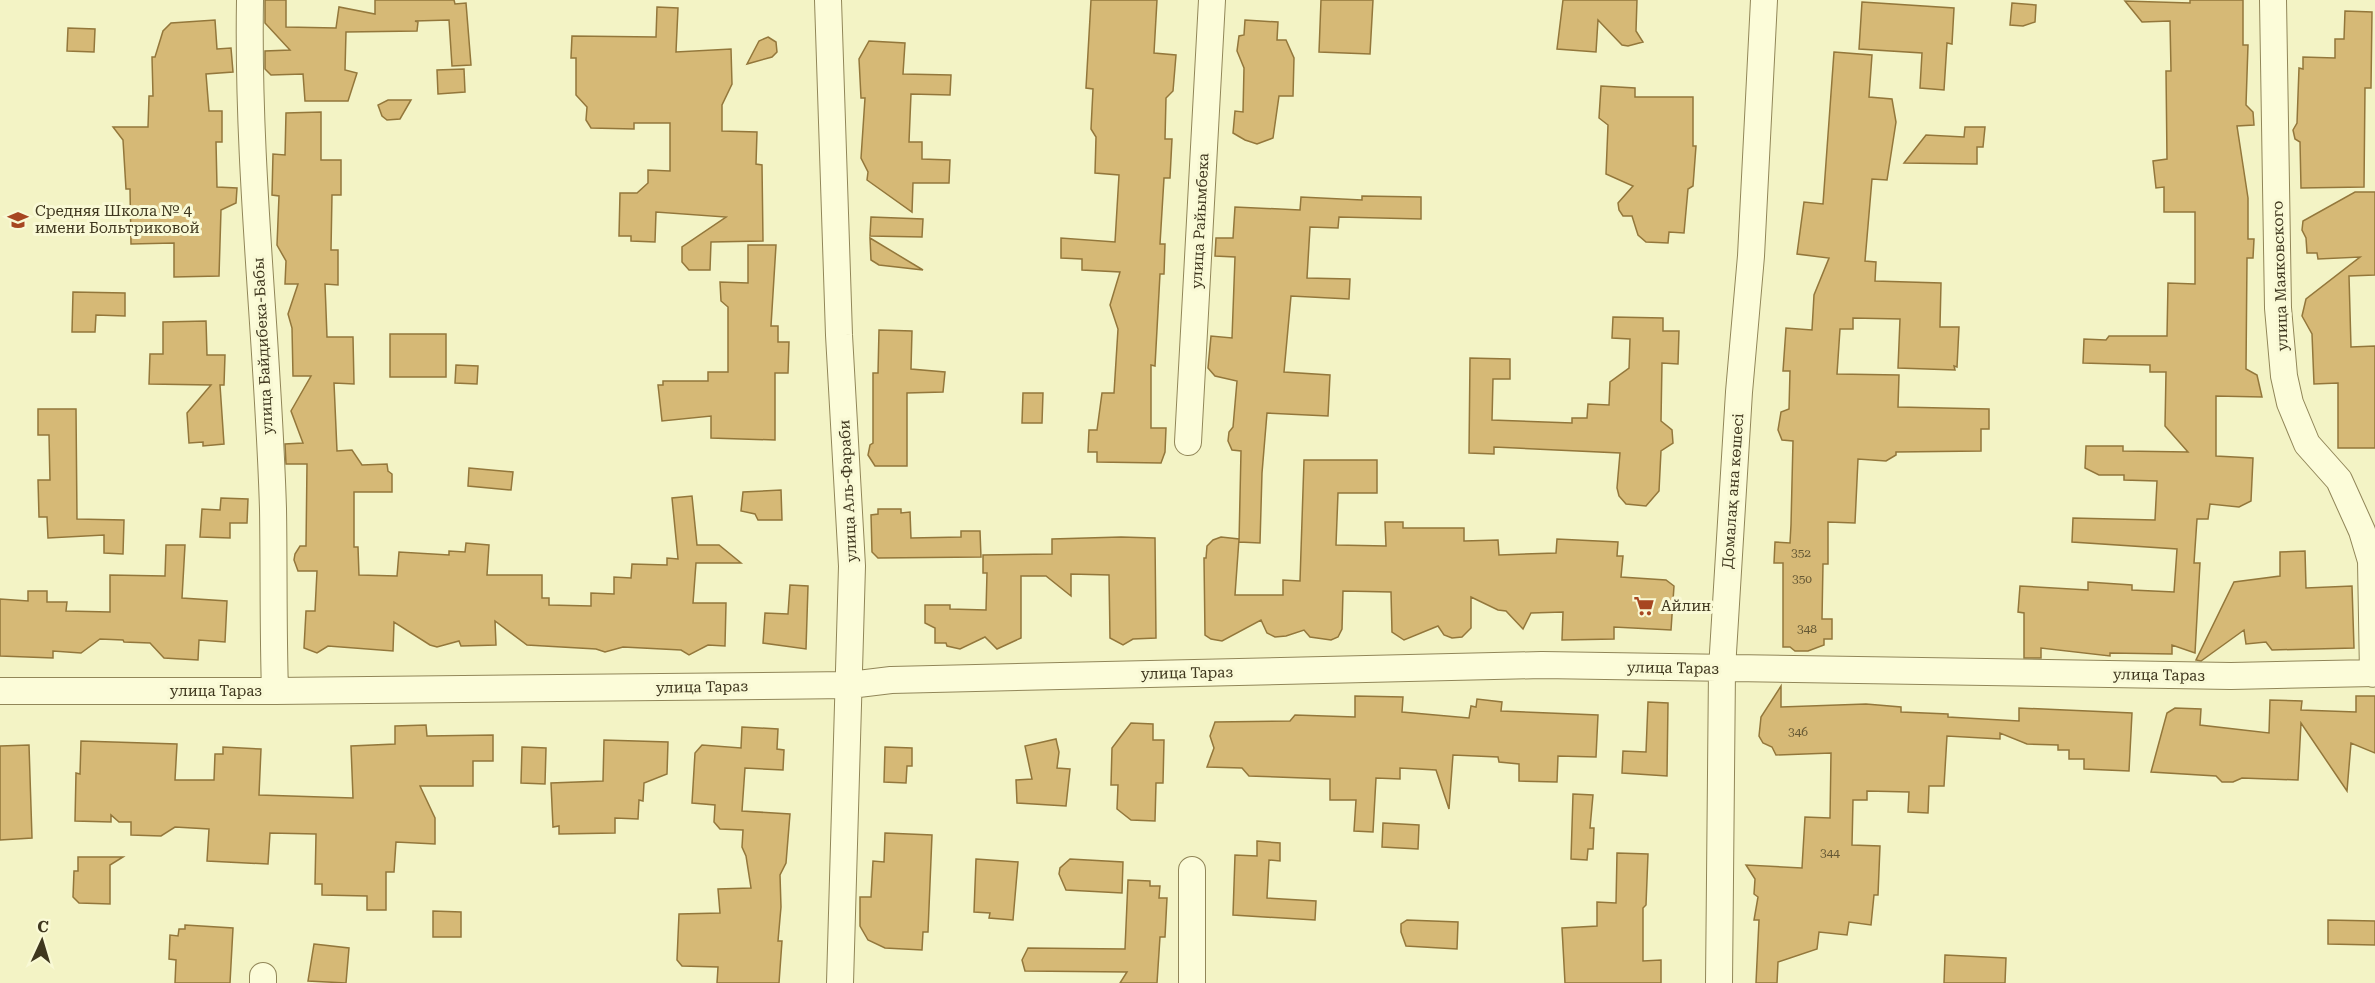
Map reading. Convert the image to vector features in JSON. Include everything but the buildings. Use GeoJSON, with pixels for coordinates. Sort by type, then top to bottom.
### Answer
{"type":"FeatureCollection","features":[{"type":"Feature","properties":{"kind":"street","name":"улица Байдибека-Бабы"},"geometry":{"type":"LineString","coordinates":[[250,0],[255,202],[273,509],[272,603],[275,691]]}},
{"type":"Feature","properties":{"kind":"street","name":"улица Аль-Фараби"},"geometry":{"type":"LineString","coordinates":[[828,0],[839,335],[852,566],[840,983]]}},
{"type":"Feature","properties":{"kind":"street","name":"улица Райымбека"},"geometry":{"type":"LineString","coordinates":[[1188,442],[1212,0]]}},
{"type":"Feature","properties":{"kind":"street","name":"Домалақ ана көшесі"},"geometry":{"type":"LineString","coordinates":[[1719,983],[1722,669],[1750,256],[1764,0]]}},
{"type":"Feature","properties":{"kind":"street","name":"улица Маяковского"},"geometry":{"type":"LineString","coordinates":[[2272,0],[2278,308],[2284,376],[2290,403],[2307,444],[2339,480],[2362,531],[2371,561],[2374,674]]}},
{"type":"Feature","properties":{"kind":"street","name":"улица Тараз"},"geometry":{"type":"LineString","coordinates":[[0,691],[275,691],[850,685],[891,680],[1531,666],[2231,676],[2374,674]]}},
{"type":"Feature","properties":{"kind":"street"},"geometry":{"type":"LineString","coordinates":[[1192,870],[1192,983]]}},
{"type":"Feature","properties":{"kind":"place","name":"Средняя Школа № 4 имени Больтриковой"},"geometry":{"type":"Point","coordinates":[18,220]}},
{"type":"Feature","properties":{"kind":"place","name":"Айлин"},"geometry":{"type":"Point","coordinates":[1644,606]}}]}
